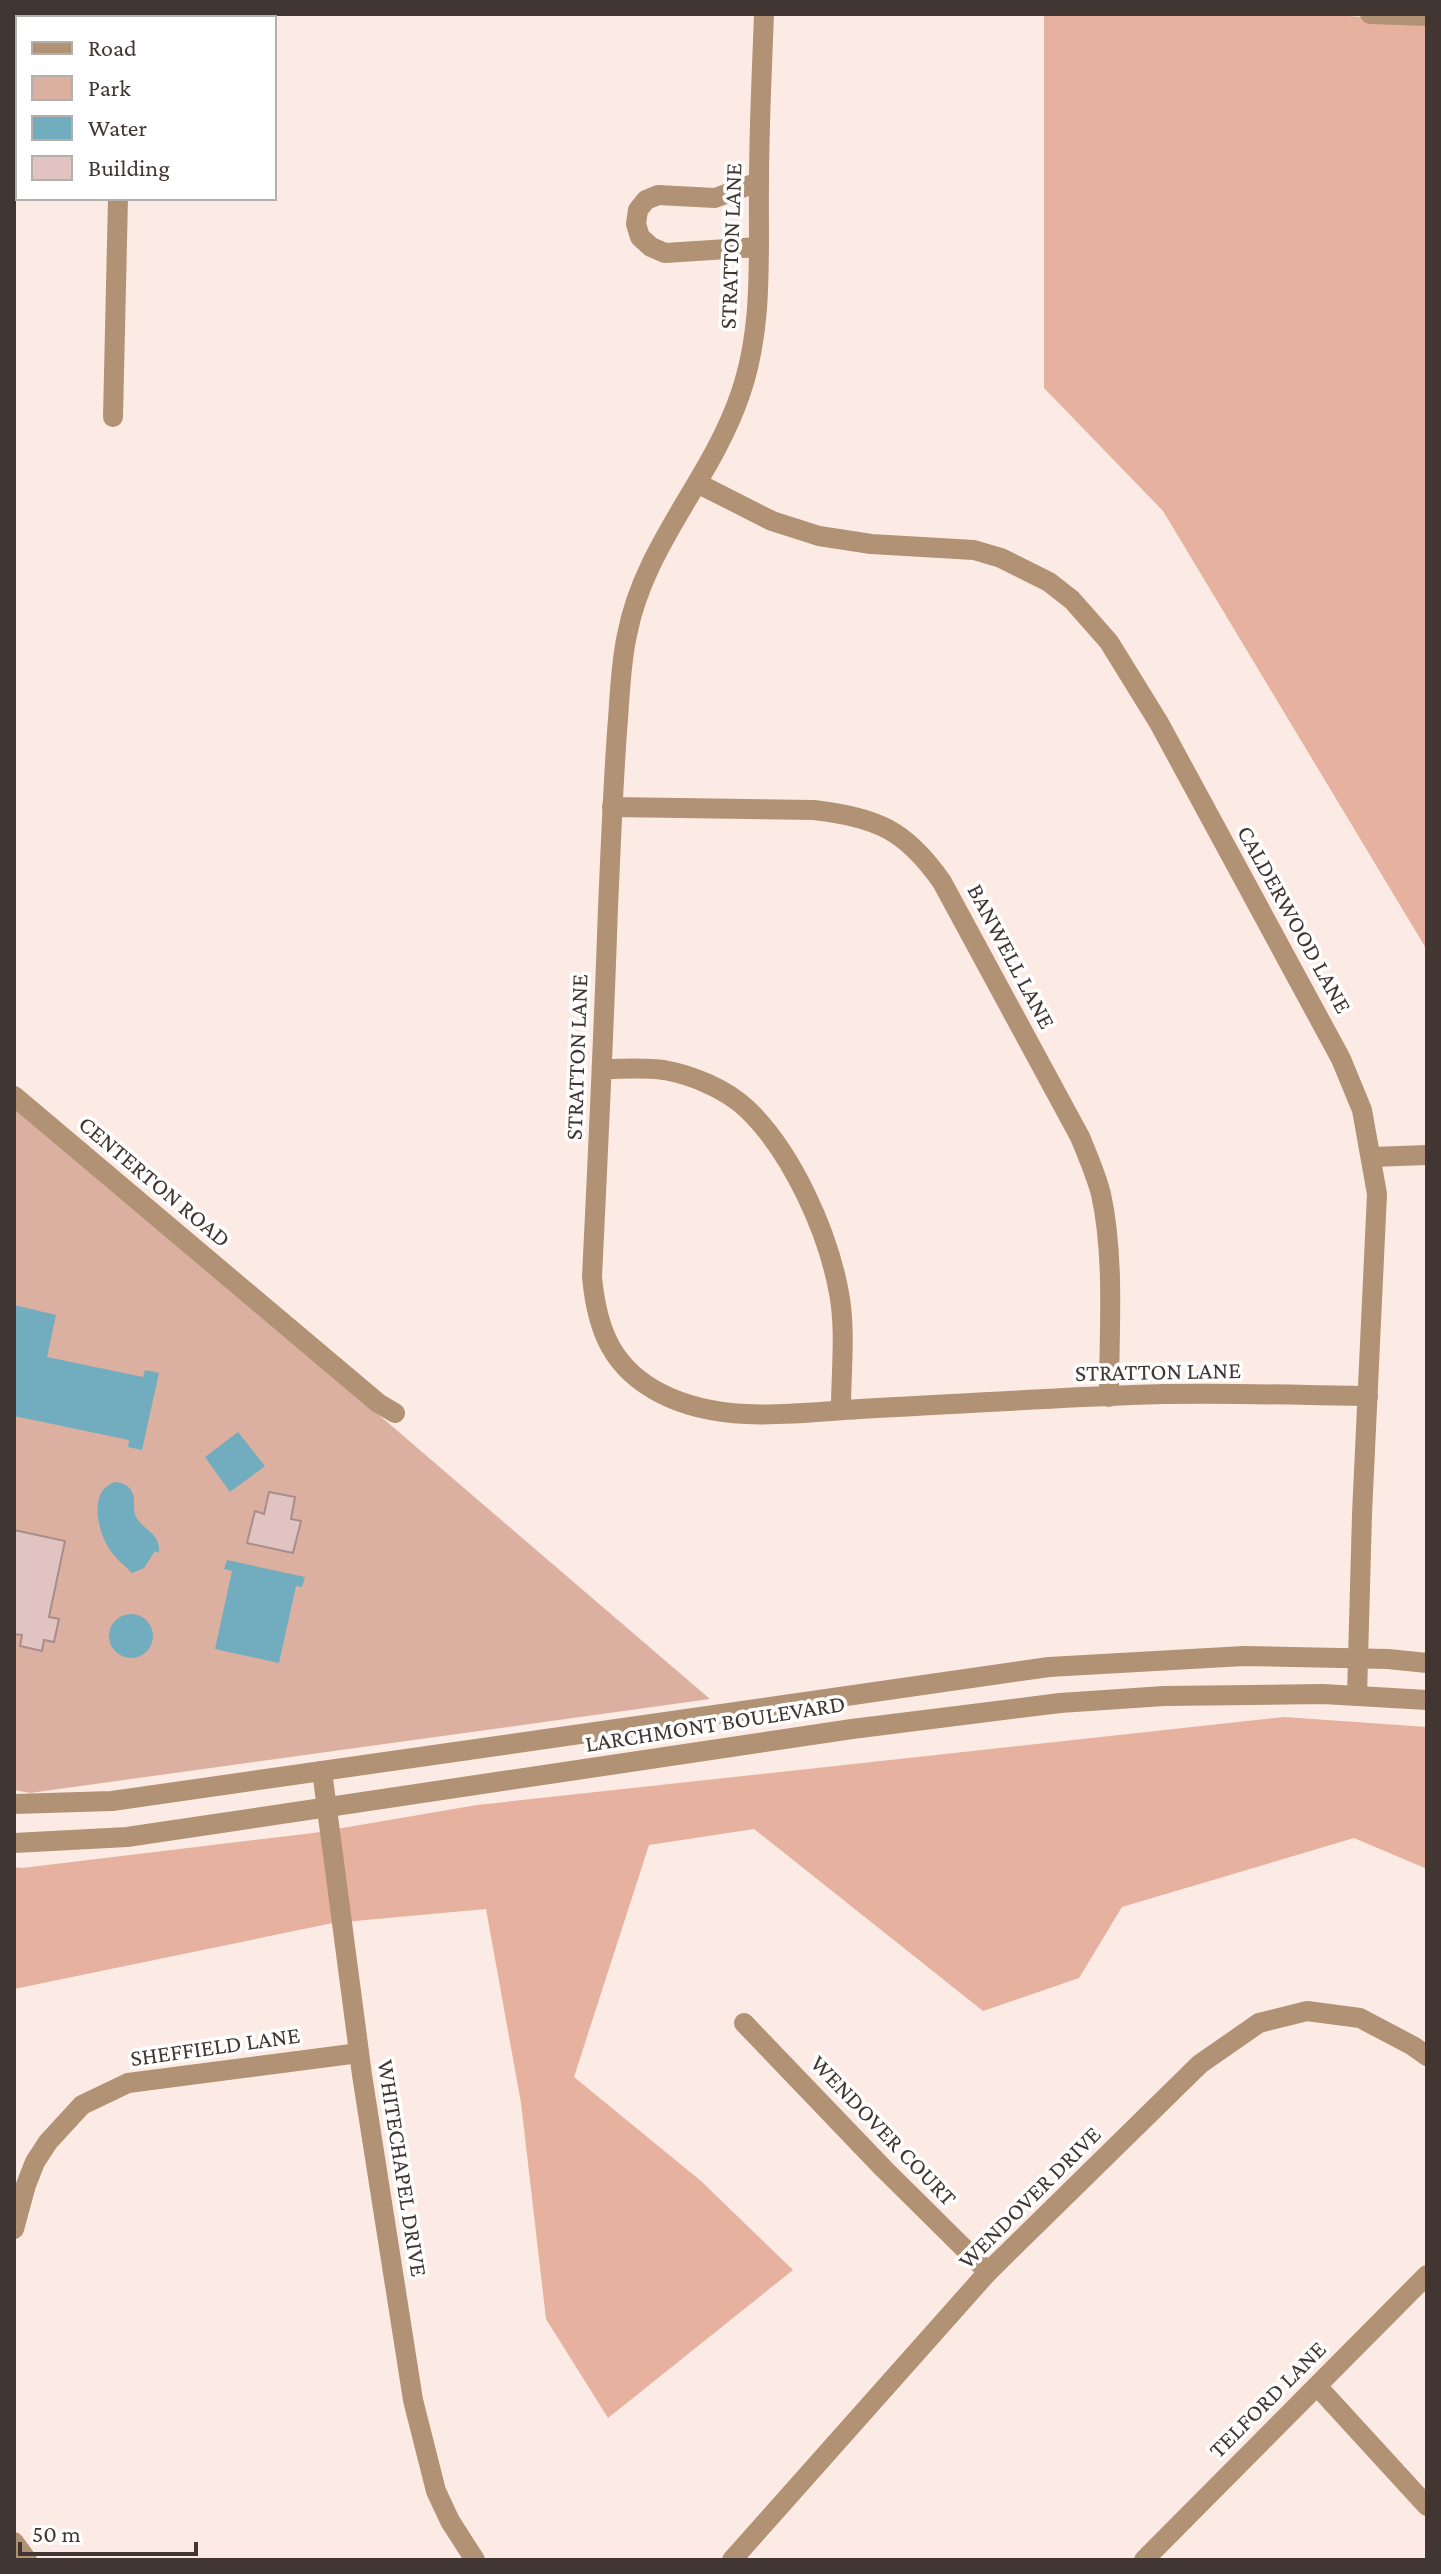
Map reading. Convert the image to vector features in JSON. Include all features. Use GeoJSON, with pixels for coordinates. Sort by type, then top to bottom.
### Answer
{"type":"FeatureCollection","features":[{"type":"Feature","properties":{"kind":"street","name":"STRATTON LANE"},"geometry":{"type":"LineString","coordinates":[[764,14],[757,305],[742,391],[721,443],[658,548],[633,607],[625,650],[612,807],[592,1277],[594,1306],[602,1334],[616,1358],[637,1378],[662,1394],[715,1412],[742,1414],[1109,1397],[1368,1396]]}},
{"type":"Feature","properties":{"kind":"street"},"geometry":{"type":"LineString","coordinates":[[1370,14],[1427,16]]}},
{"type":"Feature","properties":{"kind":"street"},"geometry":{"type":"LineString","coordinates":[[758,182],[715,198],[658,195],[646,200],[638,210],[636,224],[640,237],[651,247],[665,253],[759,247]]}},
{"type":"Feature","properties":{"kind":"street"},"geometry":{"type":"LineString","coordinates":[[113,417],[118,200]]}},
{"type":"Feature","properties":{"kind":"street","name":"CALDERWOOD LANE"},"geometry":{"type":"LineString","coordinates":[[697,483],[772,521],[819,536],[871,544],[974,550],[1001,558],[1049,582],[1072,600],[1109,642],[1159,723],[1341,1059],[1362,1110],[1372,1157],[1377,1194],[1357,1696]]}},
{"type":"Feature","properties":{"kind":"street","name":"BANWELL LANE"},"geometry":{"type":"LineString","coordinates":[[612,807],[814,810],[836,813],[879,824],[900,834],[917,849],[942,882],[1080,1137],[1091,1165],[1105,1217],[1109,1397]]}},
{"type":"Feature","properties":{"kind":"street"},"geometry":{"type":"LineString","coordinates":[[603,1069],[663,1070],[698,1080],[745,1107],[769,1132],[790,1165],[831,1257],[840,1296],[841,1409]]}},
{"type":"Feature","properties":{"kind":"street","name":"CENTERTON ROAD"},"geometry":{"type":"LineString","coordinates":[[14,1096],[378,1403],[395,1413]]}},
{"type":"Feature","properties":{"kind":"street"},"geometry":{"type":"LineString","coordinates":[[1372,1157],[1427,1155]]}},
{"type":"Feature","properties":{"kind":"street","name":"LARCHMONT BOULEVARD"},"geometry":{"type":"LineString","coordinates":[[14,1804],[112,1801],[1049,1667],[1244,1656],[1427,1663]]}},
{"type":"Feature","properties":{"kind":"street","name":"LARCHMONT BOULEVARD"},"geometry":{"type":"LineString","coordinates":[[14,1843],[127,1837],[801,1736],[1010,1708],[1164,1696],[1357,1696],[1427,1700]]}},
{"type":"Feature","properties":{"kind":"street","name":"WHITECHAPEL DRIVE"},"geometry":{"type":"LineString","coordinates":[[322,1771],[359,2053],[419,2430],[436,2491],[450,2521],[475,2560]]}},
{"type":"Feature","properties":{"kind":"street","name":"WENDOVER DRIVE"},"geometry":{"type":"LineString","coordinates":[[732,2560],[988,2272],[1200,2064],[1259,2023],[1307,2011],[1360,2018],[1427,2056]]}},
{"type":"Feature","properties":{"kind":"street","name":"WENDOVER COURT"},"geometry":{"type":"LineString","coordinates":[[744,2023],[988,2272]]}},
{"type":"Feature","properties":{"kind":"street","name":"SHEFFIELD LANE"},"geometry":{"type":"LineString","coordinates":[[14,2229],[35,2162],[55,2132],[82,2105],[128,2083],[359,2053]]}},
{"type":"Feature","properties":{"kind":"street","name":"TELFORD LANE"},"geometry":{"type":"LineString","coordinates":[[1144,2560],[1427,2275]]}},
{"type":"Feature","properties":{"kind":"street"},"geometry":{"type":"LineString","coordinates":[[1318,2387],[1427,2506]]}},
{"type":"Feature","properties":{"kind":"green space"},"geometry":{"type":"Polygon","coordinates":[[[14,1102],[710,1699],[30,1793],[14,1790],[14,1102]]]}},
{"type":"Feature","properties":{"kind":"shaded area"},"geometry":{"type":"Polygon","coordinates":[[[1037,14],[1318,14],[1427,21],[1427,950],[1163,511],[1044,388],[1044,15],[1037,14]]]}},
{"type":"Feature","properties":{"kind":"shaded area"},"geometry":{"type":"Polygon","coordinates":[[[1284,1717],[1427,1727],[1427,1869],[1354,1838],[1122,1907],[1079,1978],[983,2011],[754,1829],[649,1845],[574,2077],[701,2181],[793,2270],[608,2418],[546,2319],[521,2103],[486,1909],[333,1923],[14,1989],[14,1867],[313,1833],[477,1805],[1284,1717]]]}},
{"type":"Feature","properties":{"kind":"water"},"geometry":{"type":"Polygon","coordinates":[[[14,1305],[56,1315],[47,1357],[143,1377],[145,1370],[159,1373],[142,1450],[128,1447],[129,1440],[14,1416],[14,1305]]]}},
{"type":"Feature","properties":{"kind":"water"},"geometry":{"type":"Polygon","coordinates":[[[238,1432],[265,1466],[230,1492],[205,1457],[238,1432]]]}},
{"type":"Feature","properties":{"kind":"water"},"geometry":{"type":"Polygon","coordinates":[[[116,1482],[131,1490],[136,1517],[155,1536],[159,1546],[159,1553],[155,1551],[144,1568],[132,1573],[110,1550],[99,1523],[101,1493],[116,1482]]]}},
{"type":"Feature","properties":{"kind":"water"},"geometry":{"type":"Polygon","coordinates":[[[227,1560],[305,1577],[302,1587],[296,1586],[279,1663],[215,1649],[232,1571],[224,1569],[227,1560]]]}},
{"type":"Feature","properties":{"kind":"water"},"geometry":{"type":"Polygon","coordinates":[[[131,1614],[147,1620],[153,1636],[147,1652],[131,1658],[115,1652],[109,1636],[115,1620],[131,1614]]]}},
{"type":"Feature","properties":{"kind":"building"},"geometry":{"type":"Polygon","coordinates":[[[269,1492],[295,1497],[291,1519],[301,1521],[293,1553],[247,1543],[255,1511],[264,1514],[269,1492]]]}},
{"type":"Feature","properties":{"kind":"building"},"geometry":{"type":"Polygon","coordinates":[[[14,1530],[65,1541],[49,1617],[59,1619],[54,1642],[44,1640],[42,1651],[20,1646],[22,1635],[14,1634],[14,1530]]]}}]}
